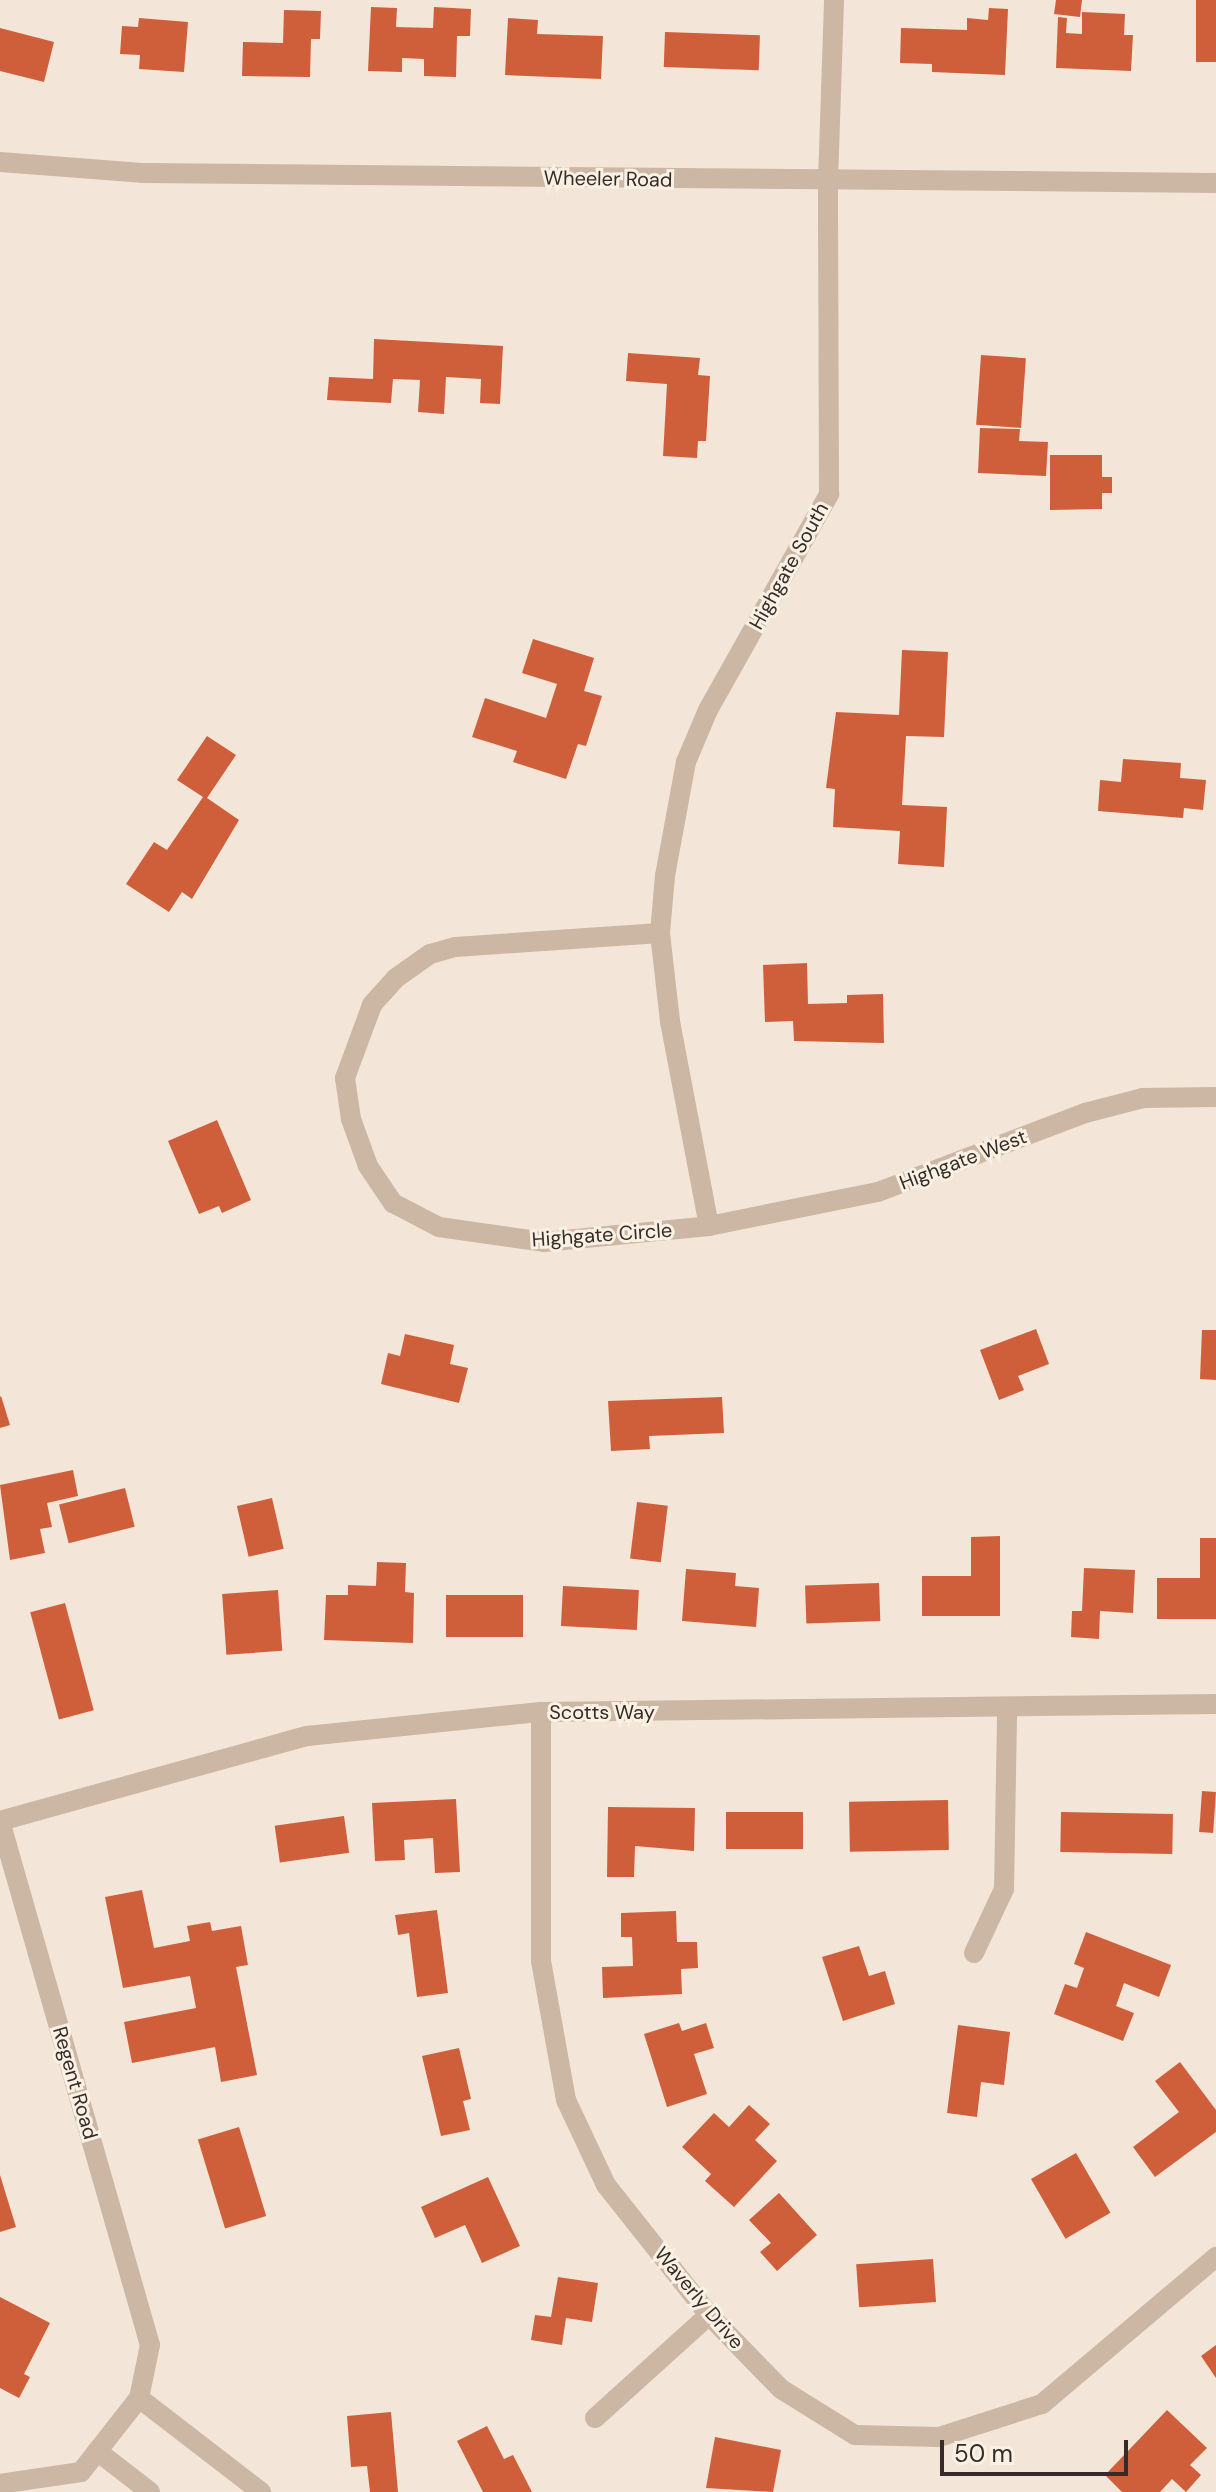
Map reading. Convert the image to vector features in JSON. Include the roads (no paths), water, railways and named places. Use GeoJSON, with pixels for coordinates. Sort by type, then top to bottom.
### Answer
{"type":"FeatureCollection","features":[{"type":"Feature","properties":{"kind":"street","name":"Highgate South"},"geometry":{"type":"LineString","coordinates":[[660,933],[671,828],[686,762],[708,710],[829,494],[828,182],[834,0]]}},
{"type":"Feature","properties":{"kind":"street","name":"Wheeler Road"},"geometry":{"type":"LineString","coordinates":[[0,162],[142,173],[828,182],[1216,183]]}},
{"type":"Feature","properties":{"kind":"street"},"geometry":{"type":"LineString","coordinates":[[660,933],[682,1101],[709,1226]]}},
{"type":"Feature","properties":{"kind":"street","name":"Highgate Circle"},"geometry":{"type":"LineString","coordinates":[[660,933],[546,937],[430,954],[396,978],[372,1005],[345,1078],[351,1119],[368,1166],[393,1203],[439,1227],[544,1242],[709,1226]]}},
{"type":"Feature","properties":{"kind":"street","name":"Highgate West"},"geometry":{"type":"LineString","coordinates":[[709,1226],[878,1192],[1085,1113],[1143,1098],[1216,1097]]}},
{"type":"Feature","properties":{"kind":"street","name":"Scotts Way"},"geometry":{"type":"LineString","coordinates":[[0,1821],[307,1736],[541,1712],[1007,1709],[1216,1704]]}},
{"type":"Feature","properties":{"kind":"street"},"geometry":{"type":"LineString","coordinates":[[974,1953],[1004,1889],[1007,1709]]}},
{"type":"Feature","properties":{"kind":"street","name":"Waverly Drive"},"geometry":{"type":"LineString","coordinates":[[541,1712],[541,1961],[566,2100],[606,2185],[709,2315],[781,2389],[855,2435],[939,2437],[1042,2404],[1216,2257]]}},
{"type":"Feature","properties":{"kind":"street","name":"Regent Road"},"geometry":{"type":"LineString","coordinates":[[0,1821],[150,2345],[139,2398]]}},
{"type":"Feature","properties":{"kind":"street"},"geometry":{"type":"LineString","coordinates":[[595,2418],[709,2315]]}},
{"type":"Feature","properties":{"kind":"street"},"geometry":{"type":"LineString","coordinates":[[0,2484],[81,2472],[139,2398],[261,2492]]}},
{"type":"Feature","properties":{"kind":"street"},"geometry":{"type":"LineString","coordinates":[[97,2451],[150,2492]]}}]}
